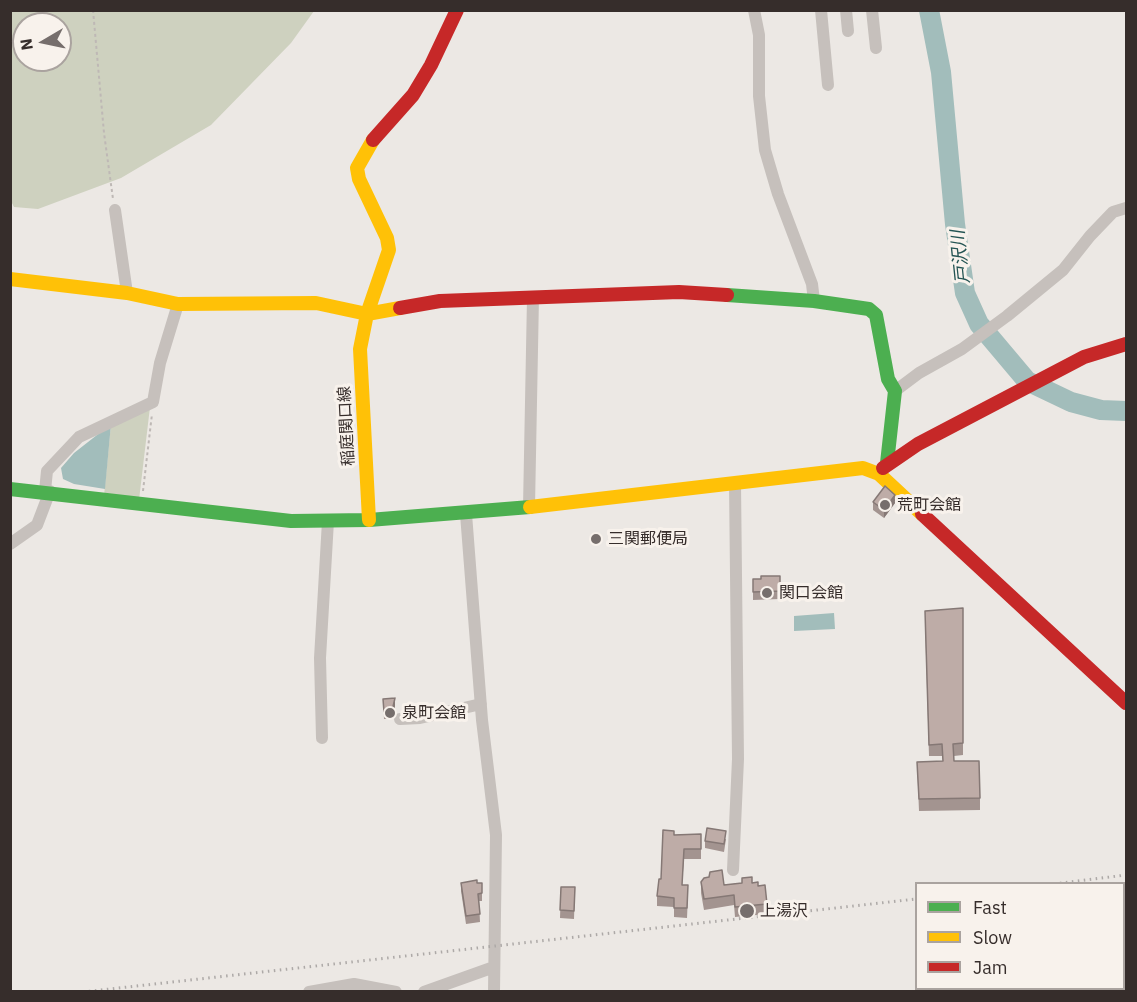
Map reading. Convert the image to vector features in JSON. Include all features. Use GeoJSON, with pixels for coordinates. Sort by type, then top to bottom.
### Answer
{"type":"FeatureCollection","features":[{"type":"Feature","properties":{"kind":"main road","name":"稲庭関口線"},"geometry":{"type":"LineString","coordinates":[[369,520],[360,349],[367,314],[389,250],[387,238],[359,179],[357,168],[369,145],[413,94],[431,65],[457,10]]}},
{"type":"Feature","properties":{"kind":"main road"},"geometry":{"type":"LineString","coordinates":[[10,279],[127,293],[178,304],[316,303],[367,314],[440,301],[679,292],[814,301],[869,309],[876,315],[888,379],[895,391],[883,469]]}},
{"type":"Feature","properties":{"kind":"main road"},"geometry":{"type":"LineString","coordinates":[[10,489],[47,491],[291,521],[328,521],[466,514],[863,468],[883,469],[1083,357],[1126,344]]}},
{"type":"Feature","properties":{"kind":"main road"},"geometry":{"type":"LineString","coordinates":[[883,469],[1126,703]]}},
{"type":"Feature","properties":{"kind":"street"},"geometry":{"type":"LineString","coordinates":[[754,10],[759,35],[759,96],[765,150],[812,284],[814,301]]}},
{"type":"Feature","properties":{"kind":"street"},"geometry":{"type":"LineString","coordinates":[[821,10],[828,85]]}},
{"type":"Feature","properties":{"kind":"street"},"geometry":{"type":"LineString","coordinates":[[846,10],[848,31]]}},
{"type":"Feature","properties":{"kind":"street"},"geometry":{"type":"LineString","coordinates":[[872,10],[876,48]]}},
{"type":"Feature","properties":{"kind":"street"},"geometry":{"type":"LineString","coordinates":[[895,391],[919,373],[962,349],[1007,316],[1063,270],[1113,212],[1126,208]]}},
{"type":"Feature","properties":{"kind":"street"},"geometry":{"type":"LineString","coordinates":[[115,210],[127,293]]}},
{"type":"Feature","properties":{"kind":"street"},"geometry":{"type":"LineString","coordinates":[[529,507],[533,297]]}},
{"type":"Feature","properties":{"kind":"street"},"geometry":{"type":"LineString","coordinates":[[10,544],[37,525],[47,491],[47,471],[79,437],[153,402],[160,363],[178,304]]}},
{"type":"Feature","properties":{"kind":"street"},"geometry":{"type":"LineString","coordinates":[[733,870],[738,759],[735,483]]}},
{"type":"Feature","properties":{"kind":"street"},"geometry":{"type":"LineString","coordinates":[[466,514],[481,704],[496,835],[494,992]]}},
{"type":"Feature","properties":{"kind":"street"},"geometry":{"type":"LineString","coordinates":[[322,738],[320,658],[328,521]]}},
{"type":"Feature","properties":{"kind":"street"},"geometry":{"type":"LineString","coordinates":[[400,719],[420,718],[481,704]]}},
{"type":"Feature","properties":{"kind":"street"},"geometry":{"type":"LineString","coordinates":[[424,992],[494,967]]}},
{"type":"Feature","properties":{"kind":"street"},"geometry":{"type":"LineString","coordinates":[[309,992],[354,984],[396,992]]}},
{"type":"Feature","properties":{"kind":"path"},"geometry":{"type":"LineString","coordinates":[[93,10],[104,133],[115,210]]}},
{"type":"Feature","properties":{"kind":"path"},"geometry":{"type":"LineString","coordinates":[[141,503],[153,402]]}},
{"type":"Feature","properties":{"kind":"green space"},"geometry":{"type":"Polygon","coordinates":[[[11,10],[314,10],[291,43],[211,125],[121,178],[38,209],[14,207],[11,201],[11,10]]]}},
{"type":"Feature","properties":{"kind":"green space"},"geometry":{"type":"Polygon","coordinates":[[[150,407],[139,500],[104,496],[111,424],[150,407]]]}},
{"type":"Feature","properties":{"kind":"water"},"geometry":{"type":"Polygon","coordinates":[[[111,424],[105,489],[74,484],[63,479],[61,468],[74,453],[111,424]]]}},
{"type":"Feature","properties":{"kind":"water"},"geometry":{"type":"Polygon","coordinates":[[[834,613],[835,629],[794,631],[794,616],[834,613]]]}},
{"type":"Feature","properties":{"kind":"building"},"geometry":{"type":"Polygon","coordinates":[[[885,486],[895,495],[884,510],[873,502],[885,486]]]}},
{"type":"Feature","properties":{"kind":"building"},"geometry":{"type":"Polygon","coordinates":[[[761,576],[780,576],[780,591],[753,592],[753,579],[761,579],[761,576]]]}},
{"type":"Feature","properties":{"kind":"building"},"geometry":{"type":"Polygon","coordinates":[[[963,608],[963,743],[953,744],[954,761],[979,761],[980,798],[919,799],[917,762],[943,761],[942,744],[929,745],[925,611],[963,608]]]}},
{"type":"Feature","properties":{"kind":"building"},"geometry":{"type":"Polygon","coordinates":[[[395,698],[392,711],[384,712],[383,699],[395,698]]]}},
{"type":"Feature","properties":{"kind":"building"},"geometry":{"type":"Polygon","coordinates":[[[707,828],[726,831],[724,844],[705,841],[707,828]]]}},
{"type":"Feature","properties":{"kind":"building"},"geometry":{"type":"Polygon","coordinates":[[[663,830],[674,831],[674,835],[701,834],[701,849],[684,849],[682,885],[688,885],[687,908],[674,908],[674,898],[657,896],[659,879],[661,879],[663,830]]]}},
{"type":"Feature","properties":{"kind":"building"},"geometry":{"type":"Polygon","coordinates":[[[722,870],[724,885],[742,883],[742,878],[752,877],[752,883],[758,882],[758,886],[765,885],[767,904],[735,907],[734,895],[704,899],[701,882],[704,878],[709,877],[710,872],[722,870]]]}},
{"type":"Feature","properties":{"kind":"building"},"geometry":{"type":"Polygon","coordinates":[[[477,880],[477,883],[482,883],[482,893],[478,894],[480,914],[466,916],[461,883],[477,880]]]}},
{"type":"Feature","properties":{"kind":"building"},"geometry":{"type":"Polygon","coordinates":[[[561,887],[575,887],[574,911],[560,910],[561,887]]]}},
{"type":"Feature","properties":{"kind":"waterway","name":"戸沢川"},"geometry":{"type":"LineString","coordinates":[[929,10],[941,72],[955,224],[965,293],[979,324],[1027,381],[1071,402],[1101,410],[1126,411]]}},
{"type":"Feature","properties":{"kind":"railway"},"geometry":{"type":"LineString","coordinates":[[1070,882],[1126,875]]}},
{"type":"Feature","properties":{"kind":"railway"},"geometry":{"type":"LineString","coordinates":[[83,992],[915,899]]}},
{"type":"Feature","properties":{"kind":"traffic: fast"},"geometry":{"type":"LineString","coordinates":[[727,295],[814,301],[869,309],[876,315],[888,379],[895,391],[887,463]]}},
{"type":"Feature","properties":{"kind":"traffic: fast"},"geometry":{"type":"LineString","coordinates":[[10,489],[291,521],[369,520],[530,507]]}},
{"type":"Feature","properties":{"kind":"traffic: slow"},"geometry":{"type":"LineString","coordinates":[[369,520],[360,349],[367,314],[389,250],[387,238],[359,179],[357,168],[373,140]]}},
{"type":"Feature","properties":{"kind":"traffic: slow"},"geometry":{"type":"LineString","coordinates":[[10,279],[127,293],[178,304],[316,303],[367,314],[400,308]]}},
{"type":"Feature","properties":{"kind":"traffic: slow"},"geometry":{"type":"LineString","coordinates":[[530,507],[863,468],[879,474],[922,514]]}},
{"type":"Feature","properties":{"kind":"traffic: jam"},"geometry":{"type":"LineString","coordinates":[[373,140],[413,95],[431,65],[457,10]]}},
{"type":"Feature","properties":{"kind":"traffic: jam"},"geometry":{"type":"LineString","coordinates":[[400,308],[440,301],[679,292],[727,295]]}},
{"type":"Feature","properties":{"kind":"traffic: jam"},"geometry":{"type":"LineString","coordinates":[[883,468],[918,444],[1084,357],[1126,344]]}},
{"type":"Feature","properties":{"kind":"traffic: jam"},"geometry":{"type":"LineString","coordinates":[[922,514],[1126,703]]}},
{"type":"Feature","properties":{"kind":"place","name":"荒町会館"},"geometry":{"type":"Point","coordinates":[885,505]}},
{"type":"Feature","properties":{"kind":"place","name":"三関郵便局"},"geometry":{"type":"Point","coordinates":[596,539]}},
{"type":"Feature","properties":{"kind":"place","name":"関口会館"},"geometry":{"type":"Point","coordinates":[767,593]}},
{"type":"Feature","properties":{"kind":"place","name":"泉町会館"},"geometry":{"type":"Point","coordinates":[390,713]}},
{"type":"Feature","properties":{"kind":"place","name":"上湯沢"},"geometry":{"type":"Point","coordinates":[747,911]}}]}
